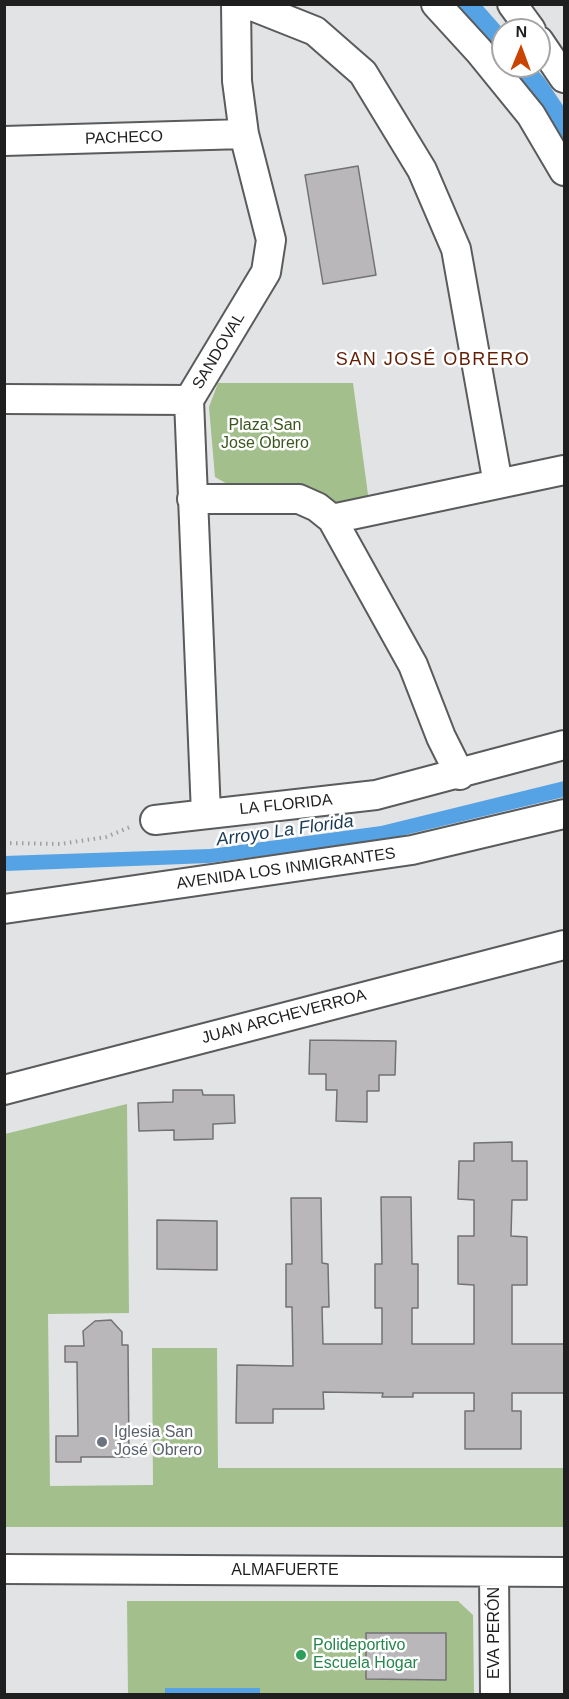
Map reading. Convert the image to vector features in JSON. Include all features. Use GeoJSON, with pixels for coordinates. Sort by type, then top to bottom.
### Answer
{"type":"FeatureCollection","features":[{"type":"Feature","properties":{"kind":"street","name":"SANDOVAL"},"geometry":{"type":"LineString","coordinates":[[206,814],[189,400],[266,272],[271,240],[244,134],[237,81],[236,4]]}},
{"type":"Feature","properties":{"kind":"street"},"geometry":{"type":"LineString","coordinates":[[247,4],[315,31],[363,73],[422,170],[456,249],[498,484]]}},
{"type":"Feature","properties":{"kind":"street"},"geometry":{"type":"LineString","coordinates":[[436,4],[531,115],[564,171]]}},
{"type":"Feature","properties":{"kind":"street"},"geometry":{"type":"LineString","coordinates":[[512,4],[522,18]]}},
{"type":"Feature","properties":{"kind":"street"},"geometry":{"type":"LineString","coordinates":[[551,59],[564,78]]}},
{"type":"Feature","properties":{"kind":"street","name":"PACHECO"},"geometry":{"type":"LineString","coordinates":[[4,141],[244,134]]}},
{"type":"Feature","properties":{"kind":"street"},"geometry":{"type":"LineString","coordinates":[[4,399],[189,400]]}},
{"type":"Feature","properties":{"kind":"street"},"geometry":{"type":"LineString","coordinates":[[332,519],[564,470]]}},
{"type":"Feature","properties":{"kind":"street"},"geometry":{"type":"LineString","coordinates":[[192,499],[299,499],[317,507],[332,519],[413,665],[441,737],[460,775]]}},
{"type":"Feature","properties":{"kind":"street","name":"LA FLORIDA"},"geometry":{"type":"LineString","coordinates":[[155,820],[376,795],[460,775],[564,746]]}},
{"type":"Feature","properties":{"kind":"street","name":"AVENIDA LOS INMIGRANTES"},"geometry":{"type":"LineString","coordinates":[[4,909],[412,850],[564,814]]}},
{"type":"Feature","properties":{"kind":"street","name":"JUAN ARCHEVERROA"},"geometry":{"type":"LineString","coordinates":[[4,1090],[564,945]]}},
{"type":"Feature","properties":{"kind":"street","name":"ALMAFUERTE"},"geometry":{"type":"LineString","coordinates":[[4,1569],[564,1572]]}},
{"type":"Feature","properties":{"kind":"street","name":"EVA PERÓN"},"geometry":{"type":"LineString","coordinates":[[494,1572],[495,1695]]}},
{"type":"Feature","properties":{"kind":"path"},"geometry":{"type":"LineString","coordinates":[[4,843],[60,844],[106,837],[137,824],[155,820]]}},
{"type":"Feature","properties":{"kind":"green space","name":"Plaza San Jose Obrero"},"geometry":{"type":"Polygon","coordinates":[[[218,383],[353,383],[369,502],[333,507],[236,489],[215,477],[209,407],[218,383]]]}},
{"type":"Feature","properties":{"kind":"green space"},"geometry":{"type":"Polygon","coordinates":[[[127,1104],[129,1313],[48,1314],[50,1486],[153,1485],[152,1348],[217,1348],[218,1468],[564,1468],[564,1527],[5,1527],[5,1134],[127,1104]]]}},
{"type":"Feature","properties":{"kind":"green space","name":"Polideportivo Escuela Hogar"},"geometry":{"type":"Polygon","coordinates":[[[127,1601],[458,1601],[473,1615],[474,1694],[128,1694],[127,1601]]]}},
{"type":"Feature","properties":{"kind":"water"},"geometry":{"type":"Polygon","coordinates":[[[450,5],[482,5],[493,18],[491,18],[491,51],[450,5]]]}},
{"type":"Feature","properties":{"kind":"water"},"geometry":{"type":"Polygon","coordinates":[[[513,78],[545,79],[564,107],[564,148],[513,78]]]}},
{"type":"Feature","properties":{"kind":"water"},"geometry":{"type":"Polygon","coordinates":[[[564,781],[564,797],[384,840],[209,863],[5,871],[4,856],[210,849],[381,826],[564,781]]]}},
{"type":"Feature","properties":{"kind":"water"},"geometry":{"type":"Polygon","coordinates":[[[165,1688],[260,1688],[260,1694],[165,1694],[165,1688]]]}},
{"type":"Feature","properties":{"kind":"building"},"geometry":{"type":"Polygon","coordinates":[[[358,166],[376,275],[323,284],[305,175],[358,166]]]}},
{"type":"Feature","properties":{"kind":"building"},"geometry":{"type":"Polygon","coordinates":[[[310,1040],[396,1041],[395,1075],[379,1075],[379,1091],[367,1091],[367,1122],[336,1121],[337,1090],[326,1090],[326,1074],[309,1074],[310,1040]]]}},
{"type":"Feature","properties":{"kind":"building"},"geometry":{"type":"Polygon","coordinates":[[[173,1090],[202,1090],[203,1095],[234,1095],[235,1123],[213,1124],[213,1139],[174,1140],[174,1130],[139,1131],[138,1103],[173,1102],[173,1090]]]}},
{"type":"Feature","properties":{"kind":"building"},"geometry":{"type":"Polygon","coordinates":[[[512,1142],[512,1161],[527,1161],[527,1200],[512,1200],[511,1236],[527,1237],[527,1285],[512,1285],[512,1344],[564,1344],[564,1393],[512,1393],[512,1411],[521,1411],[521,1449],[465,1449],[465,1411],[474,1411],[474,1393],[413,1393],[413,1397],[382,1397],[383,1393],[323,1392],[324,1409],[273,1409],[273,1423],[236,1423],[237,1365],[293,1366],[292,1307],[286,1307],[286,1264],[292,1264],[291,1198],[321,1198],[322,1263],[328,1264],[329,1307],[322,1307],[323,1344],[382,1344],[382,1308],[375,1308],[375,1264],[382,1264],[381,1197],[411,1197],[412,1264],[418,1264],[418,1308],[412,1308],[412,1344],[474,1344],[474,1285],[458,1284],[458,1236],[474,1236],[474,1200],[458,1199],[459,1161],[474,1161],[474,1143],[512,1142]]]}},
{"type":"Feature","properties":{"kind":"building"},"geometry":{"type":"Polygon","coordinates":[[[157,1220],[217,1221],[217,1270],[157,1269],[157,1220]]]}},
{"type":"Feature","properties":{"kind":"building"},"geometry":{"type":"Polygon","coordinates":[[[111,1320],[122,1332],[122,1345],[128,1345],[129,1457],[81,1457],[81,1462],[56,1462],[56,1436],[78,1436],[77,1362],[65,1362],[65,1346],[84,1346],[83,1331],[95,1321],[111,1320]]]}},
{"type":"Feature","properties":{"kind":"building"},"geometry":{"type":"Polygon","coordinates":[[[366,1633],[446,1633],[446,1680],[366,1679],[366,1633]]]}},
{"type":"Feature","properties":{"kind":"place","name":"Iglesia San José Obrero"},"geometry":{"type":"Point","coordinates":[102,1442]}},
{"type":"Feature","properties":{"kind":"place","name":"Polideportivo Escuela Hogar"},"geometry":{"type":"Point","coordinates":[301,1655]}},
{"type":"Feature","properties":{"kind":"district","name":"SAN JOSÉ OBRERO"},"geometry":{"type":"Point","coordinates":[433,360]}},
{"type":"Feature","properties":{"kind":"water label","name":"Arroyo La Florida"},"geometry":{"type":"Point","coordinates":[285,831]}}]}
